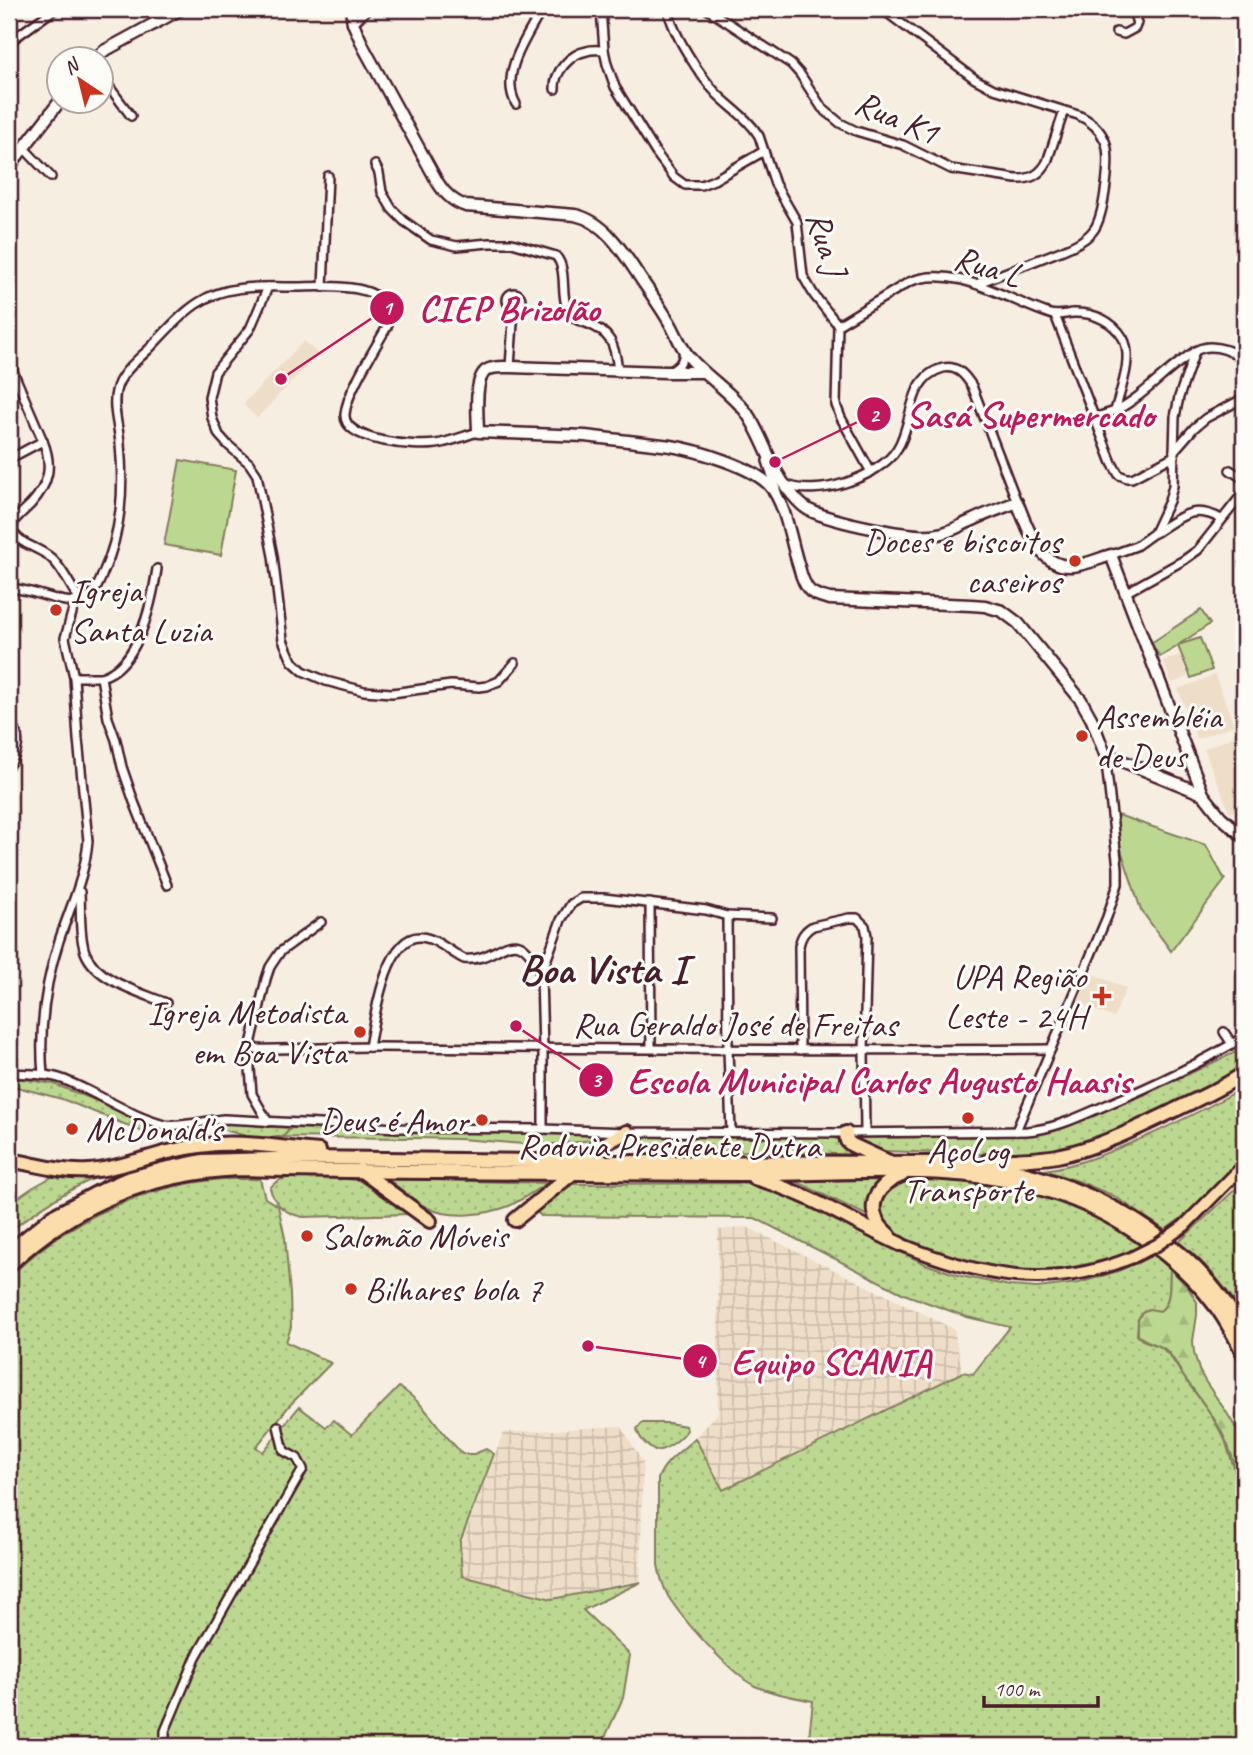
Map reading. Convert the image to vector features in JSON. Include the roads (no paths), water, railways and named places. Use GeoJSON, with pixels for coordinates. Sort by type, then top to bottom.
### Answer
{"type":"FeatureCollection","features":[{"type":"Feature","properties":{"kind":"highway"},"geometry":{"type":"LineString","coordinates":[[944,1163],[1027,1160],[1076,1152],[1148,1123],[1244,1075]]}},
{"type":"Feature","properties":{"kind":"highway"},"geometry":{"type":"LineString","coordinates":[[514,1220],[573,1167],[627,1132]]}},
{"type":"Feature","properties":{"kind":"highway"},"geometry":{"type":"LineString","coordinates":[[846,1133],[847,1141],[852,1145],[892,1164]]}},
{"type":"Feature","properties":{"kind":"highway"},"geometry":{"type":"LineString","coordinates":[[9,1160],[54,1169],[91,1171],[121,1166],[177,1149],[218,1144],[430,1160]]}},
{"type":"Feature","properties":{"kind":"highway","name":"Rodovia Presidente Dutra"},"geometry":{"type":"LineString","coordinates":[[9,1252],[53,1216],[86,1197],[127,1179],[182,1164],[211,1160],[430,1160],[737,1174],[908,1173],[989,1178],[1024,1184],[1091,1207],[1157,1248],[1196,1282],[1224,1319],[1244,1354]]}},
{"type":"Feature","properties":{"kind":"highway","name":"Rodovia Presidente Dutra"},"geometry":{"type":"LineString","coordinates":[[9,1265],[47,1233],[81,1212],[122,1192],[161,1179],[198,1172],[238,1169],[944,1163],[999,1168],[1049,1180],[1074,1188],[1119,1210],[1176,1250],[1204,1276],[1238,1321],[1244,1334]]}},
{"type":"Feature","properties":{"kind":"highway"},"geometry":{"type":"LineString","coordinates":[[360,1170],[430,1221]]}},
{"type":"Feature","properties":{"kind":"highway"},"geometry":{"type":"LineString","coordinates":[[900,1244],[877,1221],[874,1201],[878,1191],[891,1179],[908,1173]]}},
{"type":"Feature","properties":{"kind":"highway"},"geometry":{"type":"LineString","coordinates":[[737,1174],[767,1181],[806,1197],[900,1244]]}},
{"type":"Feature","properties":{"kind":"main road"},"geometry":{"type":"LineString","coordinates":[[900,1244],[966,1268],[1011,1276],[1044,1277],[1101,1268],[1157,1245],[1184,1226],[1244,1165]]}},
{"type":"Feature","properties":{"kind":"street"},"geometry":{"type":"LineString","coordinates":[[9,42],[55,9]]}},
{"type":"Feature","properties":{"kind":"street"},"geometry":{"type":"LineString","coordinates":[[113,46],[181,9]]}},
{"type":"Feature","properties":{"kind":"street"},"geometry":{"type":"LineString","coordinates":[[351,9],[353,23],[364,48],[438,183],[452,200],[466,206],[584,217],[606,234],[625,256],[663,311],[682,349],[702,372],[725,389],[753,423],[781,484],[781,504],[802,578],[809,590],[817,596],[838,600],[971,605],[1002,611],[1018,622],[1081,700],[1105,754],[1118,884],[1107,917],[1016,1131]]}},
{"type":"Feature","properties":{"kind":"street"},"geometry":{"type":"LineString","coordinates":[[353,23],[368,9]]}},
{"type":"Feature","properties":{"kind":"street"},"geometry":{"type":"LineString","coordinates":[[516,104],[510,91],[511,75],[520,50],[542,9]]}},
{"type":"Feature","properties":{"kind":"street"},"geometry":{"type":"LineString","coordinates":[[601,9],[604,50],[611,77],[661,161],[680,183],[691,186],[707,183],[764,151]]}},
{"type":"Feature","properties":{"kind":"street","name":"Rua J"},"geometry":{"type":"LineString","coordinates":[[668,9],[677,33],[705,79],[751,124],[759,136],[779,193],[797,222],[803,276],[838,325],[836,405],[870,472]]}},
{"type":"Feature","properties":{"kind":"street","name":"Rua K1"},"geometry":{"type":"LineString","coordinates":[[707,9],[796,68],[822,108],[833,118],[856,131],[903,145],[951,169],[1024,180],[1035,176],[1047,162],[1064,111]]}},
{"type":"Feature","properties":{"kind":"street","name":"Rua K1"},"geometry":{"type":"LineString","coordinates":[[882,9],[983,84],[1087,119],[1105,141],[1108,151],[1104,197],[1098,221],[1090,234],[1075,245],[976,284]]}},
{"type":"Feature","properties":{"kind":"street"},"geometry":{"type":"LineString","coordinates":[[1116,32],[1127,33],[1135,28],[1137,23],[1132,9]]}},
{"type":"Feature","properties":{"kind":"street"},"geometry":{"type":"LineString","coordinates":[[555,89],[556,77],[571,59],[583,52],[604,50]]}},
{"type":"Feature","properties":{"kind":"street"},"geometry":{"type":"LineString","coordinates":[[116,96],[131,116]]}},
{"type":"Feature","properties":{"kind":"street"},"geometry":{"type":"LineString","coordinates":[[9,167],[49,116]]}},
{"type":"Feature","properties":{"kind":"street"},"geometry":{"type":"LineString","coordinates":[[24,148],[51,177]]}},
{"type":"Feature","properties":{"kind":"street"},"geometry":{"type":"LineString","coordinates":[[375,165],[382,192],[392,209],[431,240],[457,246],[512,243],[556,256],[562,267],[569,311],[576,319],[607,336],[615,351],[618,370]]}},
{"type":"Feature","properties":{"kind":"street"},"geometry":{"type":"LineString","coordinates":[[323,287],[328,176]]}},
{"type":"Feature","properties":{"kind":"street","name":"Rua L"},"geometry":{"type":"LineString","coordinates":[[838,325],[917,279],[933,276],[976,284],[1052,315],[1115,471],[1122,477],[1132,478],[1174,454]]}},
{"type":"Feature","properties":{"kind":"street"},"geometry":{"type":"LineString","coordinates":[[268,287],[250,329],[215,372],[209,397],[212,418],[219,435],[257,474],[273,556],[283,640],[292,661],[303,671],[326,681],[364,691],[392,693],[452,685],[487,686],[499,681],[515,663]]}},
{"type":"Feature","properties":{"kind":"street"},"geometry":{"type":"LineString","coordinates":[[9,588],[77,602],[92,595],[108,561],[118,528],[122,494],[122,460],[115,407],[118,383],[139,358],[198,303],[242,288],[323,287],[364,290],[380,299],[388,310],[388,326],[349,397],[345,416],[351,429],[370,438],[414,445],[436,444],[478,432],[585,436],[671,446],[781,484],[804,489],[840,484],[870,472],[889,460],[903,441],[915,394],[921,383],[932,373],[950,368],[961,372],[972,386],[1036,544],[1051,560],[1070,566],[1111,555],[1136,546],[1154,533],[1195,512],[1207,512],[1221,519]]}},
{"type":"Feature","properties":{"kind":"street"},"geometry":{"type":"LineString","coordinates":[[510,367],[514,308]]}},
{"type":"Feature","properties":{"kind":"street"},"geometry":{"type":"LineString","coordinates":[[1052,315],[1083,313],[1098,317],[1113,326],[1125,340],[1128,358],[1115,411]]}},
{"type":"Feature","properties":{"kind":"street"},"geometry":{"type":"LineString","coordinates":[[1094,418],[1133,401],[1172,368],[1204,347],[1231,352],[1244,359]]}},
{"type":"Feature","properties":{"kind":"street"},"geometry":{"type":"LineString","coordinates":[[666,372],[680,363],[682,349]]}},
{"type":"Feature","properties":{"kind":"street"},"geometry":{"type":"LineString","coordinates":[[1154,533],[1172,494],[1174,425],[1179,397],[1195,351]]}},
{"type":"Feature","properties":{"kind":"street"},"geometry":{"type":"LineString","coordinates":[[9,362],[49,458],[47,477],[35,499],[14,521],[13,528],[18,539],[51,557],[77,602],[65,638],[74,677],[88,841],[80,884],[60,938],[48,984],[41,1035],[43,1075]]}},
{"type":"Feature","properties":{"kind":"street"},"geometry":{"type":"LineString","coordinates":[[1172,368],[1184,362],[1188,369]]}},
{"type":"Feature","properties":{"kind":"street"},"geometry":{"type":"LineString","coordinates":[[478,432],[478,387],[481,375],[493,368],[702,372]]}},
{"type":"Feature","properties":{"kind":"street"},"geometry":{"type":"LineString","coordinates":[[1174,454],[1188,435],[1206,418],[1244,398]]}},
{"type":"Feature","properties":{"kind":"street"},"geometry":{"type":"LineString","coordinates":[[9,459],[43,441]]}},
{"type":"Feature","properties":{"kind":"street"},"geometry":{"type":"LineString","coordinates":[[762,443],[765,455],[781,484],[797,500],[811,511],[853,523],[926,536],[948,532],[1017,502]]}},
{"type":"Feature","properties":{"kind":"street"},"geometry":{"type":"LineString","coordinates":[[747,471],[760,467],[765,455]]}},
{"type":"Feature","properties":{"kind":"street"},"geometry":{"type":"LineString","coordinates":[[1230,470],[1244,479]]}},
{"type":"Feature","properties":{"kind":"street"},"geometry":{"type":"LineString","coordinates":[[747,471],[765,481],[781,504]]}},
{"type":"Feature","properties":{"kind":"street"},"geometry":{"type":"LineString","coordinates":[[797,500],[798,494],[804,489]]}},
{"type":"Feature","properties":{"kind":"street"},"geometry":{"type":"LineString","coordinates":[[1125,593],[1198,550],[1244,492]]}},
{"type":"Feature","properties":{"kind":"street"},"geometry":{"type":"LineString","coordinates":[[781,504],[797,500]]}},
{"type":"Feature","properties":{"kind":"street"},"geometry":{"type":"LineString","coordinates":[[1111,555],[1203,794],[1221,817],[1244,837]]}},
{"type":"Feature","properties":{"kind":"street"},"geometry":{"type":"LineString","coordinates":[[74,677],[102,677],[120,666],[141,633],[150,607],[157,569]]}},
{"type":"Feature","properties":{"kind":"street"},"geometry":{"type":"LineString","coordinates":[[102,677],[108,718],[122,767],[167,885]]}},
{"type":"Feature","properties":{"kind":"street"},"geometry":{"type":"LineString","coordinates":[[9,723],[16,730],[18,747],[9,765]]}},
{"type":"Feature","properties":{"kind":"street"},"geometry":{"type":"LineString","coordinates":[[1105,754],[1203,794]]}},
{"type":"Feature","properties":{"kind":"street"},"geometry":{"type":"LineString","coordinates":[[80,884],[82,938],[85,952],[92,964],[108,978],[166,1003]]}},
{"type":"Feature","properties":{"kind":"street"},"geometry":{"type":"LineString","coordinates":[[543,1129],[541,975],[567,908],[581,898],[604,898],[706,910],[727,916],[772,918]]}},
{"type":"Feature","properties":{"kind":"street"},"geometry":{"type":"LineString","coordinates":[[650,903],[651,1048]]}},
{"type":"Feature","properties":{"kind":"street"},"geometry":{"type":"LineString","coordinates":[[727,916],[731,1132]]}},
{"type":"Feature","properties":{"kind":"street"},"geometry":{"type":"LineString","coordinates":[[800,1050],[799,946],[803,933],[813,926],[857,918],[865,926],[867,936],[865,1132]]}},
{"type":"Feature","properties":{"kind":"street"},"geometry":{"type":"LineString","coordinates":[[268,1122],[252,1094],[250,1069],[250,1049],[266,979],[274,961],[284,949],[321,922]]}},
{"type":"Feature","properties":{"kind":"street"},"geometry":{"type":"LineString","coordinates":[[369,1047],[390,964],[403,943],[414,937],[429,939],[464,959],[479,958],[505,945],[515,944],[526,949],[541,975]]}},
{"type":"Feature","properties":{"kind":"street"},"geometry":{"type":"LineString","coordinates":[[1224,1032],[1232,1044]]}},
{"type":"Feature","properties":{"kind":"street"},"geometry":{"type":"LineString","coordinates":[[9,1073],[43,1075],[66,1081],[131,1111],[172,1126],[209,1120],[240,1119],[398,1128],[627,1132],[1016,1131],[1049,1128],[1078,1117],[1149,1087],[1244,1037]]}},
{"type":"Feature","properties":{"kind":"street","name":"Rua Geraldo José de Freitas"},"geometry":{"type":"LineString","coordinates":[[250,1049],[1051,1049]]}},
{"type":"Feature","properties":{"kind":"street"},"geometry":{"type":"LineString","coordinates":[[165,1746],[165,1731],[197,1657],[303,1469],[297,1458],[284,1451],[278,1426]]}},
{"type":"Feature","properties":{"kind":"place","name":"CIEP Brizolão"},"geometry":{"type":"Point","coordinates":[281,379]}},
{"type":"Feature","properties":{"kind":"place","name":"Sasá Supermercado"},"geometry":{"type":"Point","coordinates":[775,462]}},
{"type":"Feature","properties":{"kind":"place","name":"Doces e biscoitos caseiros"},"geometry":{"type":"Point","coordinates":[1075,561]}},
{"type":"Feature","properties":{"kind":"place","name":"Igreja Santa Luzia"},"geometry":{"type":"Point","coordinates":[56,610]}},
{"type":"Feature","properties":{"kind":"place","name":"Assembléia de Deus"},"geometry":{"type":"Point","coordinates":[1082,736]}},
{"type":"Feature","properties":{"kind":"place","name":"UPA Região Leste - 24H"},"geometry":{"type":"Point","coordinates":[1102,996]}},
{"type":"Feature","properties":{"kind":"place","name":"Escola Municipal Carlos Augusto Haasis"},"geometry":{"type":"Point","coordinates":[516,1026]}},
{"type":"Feature","properties":{"kind":"place","name":"Igreja Metodista em Boa Vista"},"geometry":{"type":"Point","coordinates":[360,1032]}},
{"type":"Feature","properties":{"kind":"place","name":"AçoLog Transporte"},"geometry":{"type":"Point","coordinates":[968,1118]}},
{"type":"Feature","properties":{"kind":"place","name":"Deus é Amor"},"geometry":{"type":"Point","coordinates":[482,1120]}},
{"type":"Feature","properties":{"kind":"place","name":"McDonald's"},"geometry":{"type":"Point","coordinates":[72,1129]}},
{"type":"Feature","properties":{"kind":"place","name":"Salomão Móveis"},"geometry":{"type":"Point","coordinates":[307,1236]}},
{"type":"Feature","properties":{"kind":"place","name":"Bilhares bola 7"},"geometry":{"type":"Point","coordinates":[351,1289]}},
{"type":"Feature","properties":{"kind":"place","name":"Equipo SCANIA"},"geometry":{"type":"Point","coordinates":[588,1346]}},
{"type":"Feature","properties":{"kind":"district","name":"Boa Vista I"},"geometry":{"type":"Point","coordinates":[603,968]}}]}
